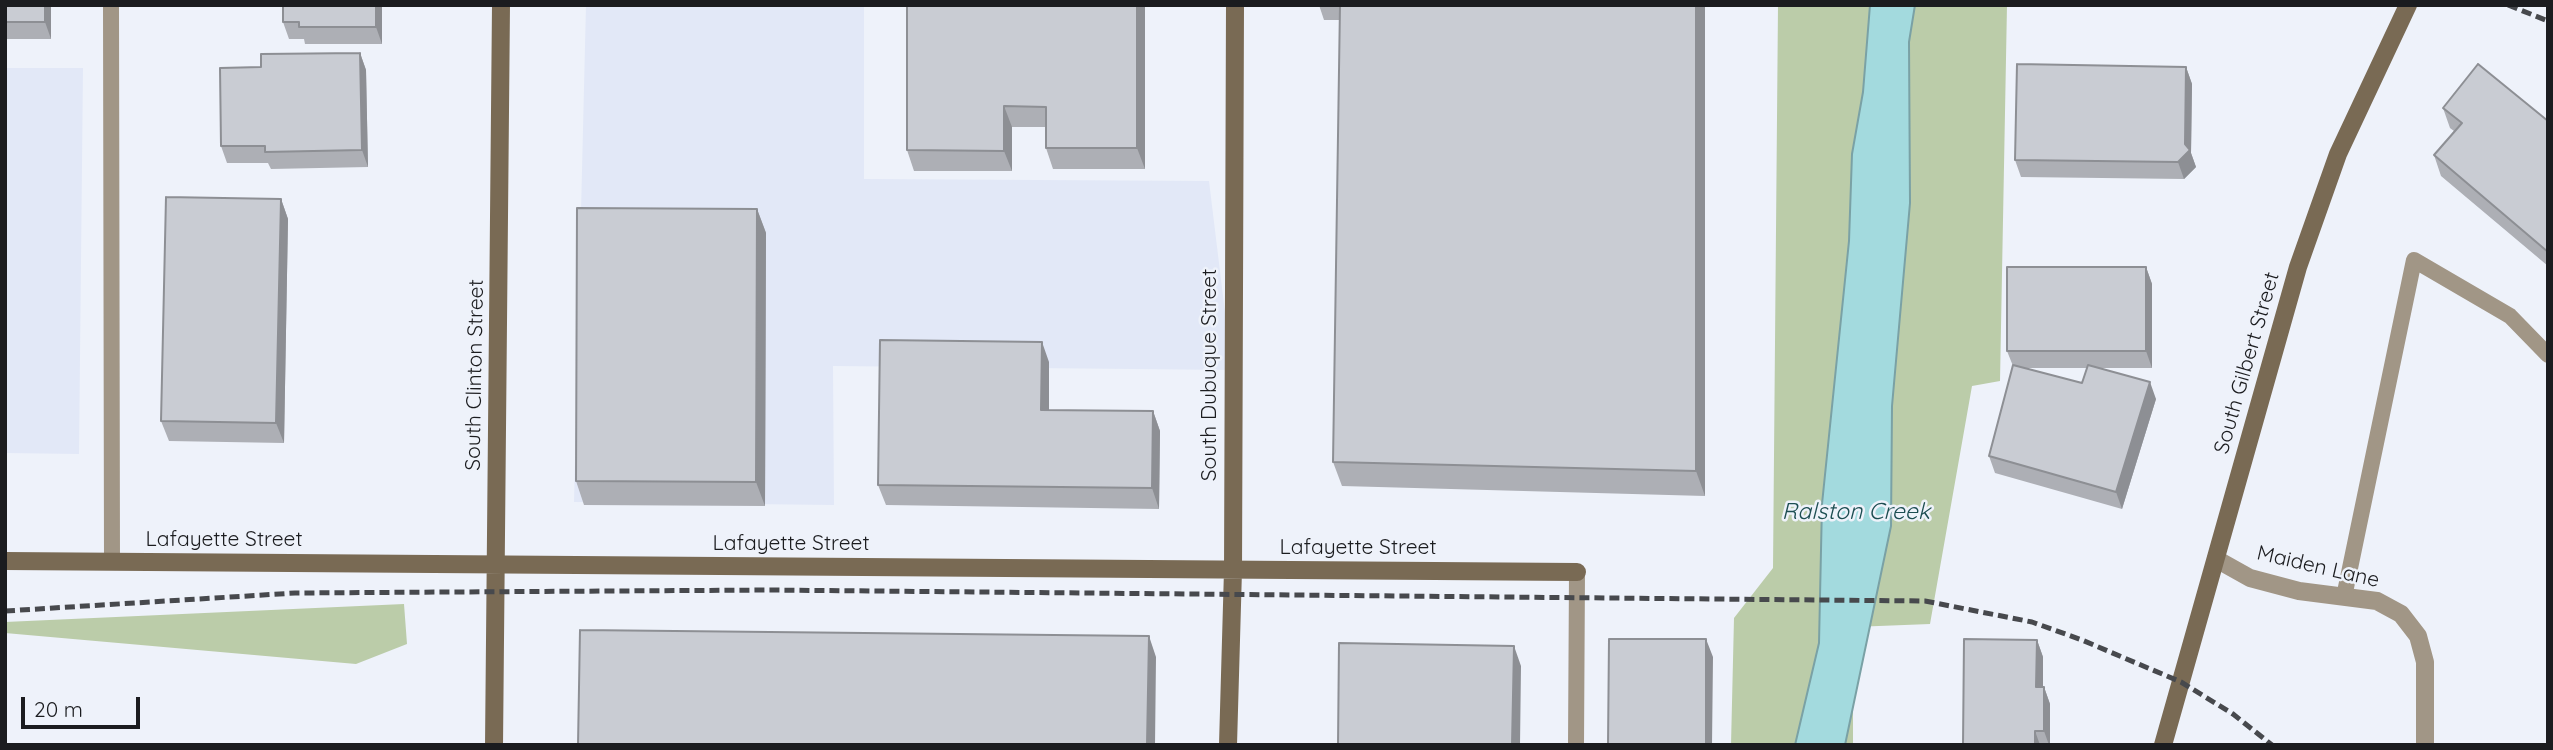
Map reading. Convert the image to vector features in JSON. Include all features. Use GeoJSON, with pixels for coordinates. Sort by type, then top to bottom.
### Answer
{"type":"FeatureCollection","features":[{"type":"Feature","properties":{"kind":"street","name":"South Clinton Street"},"geometry":{"type":"LineString","coordinates":[[494,745],[501,5]]}},
{"type":"Feature","properties":{"kind":"street","name":"South Dubuque Street"},"geometry":{"type":"LineString","coordinates":[[1228,745],[1233,570],[1235,5]]}},
{"type":"Feature","properties":{"kind":"street","name":"South Gilbert Street"},"geometry":{"type":"LineString","coordinates":[[2163,745],[2302,255],[2339,154],[2407,5]]}},
{"type":"Feature","properties":{"kind":"street","name":"Maiden Lane"},"geometry":{"type":"LineString","coordinates":[[2216,559],[2250,578],[2299,591],[2377,601],[2401,614],[2418,636],[2425,662],[2425,745]]}},
{"type":"Feature","properties":{"kind":"street","name":"Lafayette Street"},"geometry":{"type":"LineString","coordinates":[[5,561],[1577,572]]}},
{"type":"Feature","properties":{"kind":"lane"},"geometry":{"type":"LineString","coordinates":[[111,5],[112,562]]}},
{"type":"Feature","properties":{"kind":"lane"},"geometry":{"type":"LineString","coordinates":[[2344,597],[2414,260],[2510,316],[2548,355]]}},
{"type":"Feature","properties":{"kind":"lane"},"geometry":{"type":"LineString","coordinates":[[1576,745],[1577,572]]}},
{"type":"Feature","properties":{"kind":"shaded area"},"geometry":{"type":"Polygon","coordinates":[[[586,5],[864,5],[864,179],[1209,181],[1232,370],[833,366],[834,505],[574,502],[586,5]]]}},
{"type":"Feature","properties":{"kind":"shaded area"},"geometry":{"type":"Polygon","coordinates":[[[5,68],[83,68],[79,454],[5,453],[5,68]]]}},
{"type":"Feature","properties":{"kind":"green space"},"geometry":{"type":"Polygon","coordinates":[[[1778,5],[2007,5],[2000,381],[1972,386],[1930,624],[1853,627],[1853,745],[1731,745],[1734,618],[1773,568],[1778,5]]]}},
{"type":"Feature","properties":{"kind":"green space"},"geometry":{"type":"Polygon","coordinates":[[[404,604],[407,644],[356,664],[5,633],[5,622],[404,604]]]}},
{"type":"Feature","properties":{"kind":"water","name":"Ralston Creek"},"geometry":{"type":"Polygon","coordinates":[[[1870,5],[1915,5],[1909,42],[1910,203],[1892,406],[1891,526],[1845,745],[1795,745],[1819,643],[1822,504],[1849,241],[1852,154],[1863,92],[1870,5]]]}},
{"type":"Feature","properties":{"kind":"building"},"geometry":{"type":"Polygon","coordinates":[[[5,5],[45,5],[45,22],[5,22],[5,5]]]}},
{"type":"Feature","properties":{"kind":"building"},"geometry":{"type":"Polygon","coordinates":[[[283,5],[376,5],[376,27],[299,27],[299,22],[283,22],[283,5]]]}},
{"type":"Feature","properties":{"kind":"building"},"geometry":{"type":"Polygon","coordinates":[[[907,5],[1137,5],[1137,148],[1046,148],[1046,107],[1004,106],[1004,151],[907,150],[907,5]]]}},
{"type":"Feature","properties":{"kind":"building"},"geometry":{"type":"Polygon","coordinates":[[[1340,5],[1696,5],[1696,471],[1333,462],[1340,5]]]}},
{"type":"Feature","properties":{"kind":"building"},"geometry":{"type":"Polygon","coordinates":[[[360,53],[362,150],[265,152],[265,146],[221,146],[220,68],[261,67],[261,54],[360,53]]]}},
{"type":"Feature","properties":{"kind":"building"},"geometry":{"type":"Polygon","coordinates":[[[2017,64],[2186,67],[2185,144],[2190,150],[2178,162],[2015,160],[2017,64]]]}},
{"type":"Feature","properties":{"kind":"building"},"geometry":{"type":"Polygon","coordinates":[[[2478,64],[2548,121],[2548,252],[2434,155],[2462,123],[2443,108],[2478,64]]]}},
{"type":"Feature","properties":{"kind":"building"},"geometry":{"type":"Polygon","coordinates":[[[166,197],[281,199],[276,423],[161,421],[166,197]]]}},
{"type":"Feature","properties":{"kind":"building"},"geometry":{"type":"Polygon","coordinates":[[[577,208],[757,209],[756,482],[576,481],[577,208]]]}},
{"type":"Feature","properties":{"kind":"building"},"geometry":{"type":"Polygon","coordinates":[[[2007,267],[2146,267],[2146,351],[2007,351],[2007,267]]]}},
{"type":"Feature","properties":{"kind":"building"},"geometry":{"type":"Polygon","coordinates":[[[880,340],[1042,342],[1041,410],[1153,411],[1152,488],[878,485],[880,340]]]}},
{"type":"Feature","properties":{"kind":"building"},"geometry":{"type":"Polygon","coordinates":[[[2013,365],[2082,383],[2088,365],[2150,382],[2116,492],[1989,456],[2013,365]]]}},
{"type":"Feature","properties":{"kind":"building"},"geometry":{"type":"Polygon","coordinates":[[[580,630],[1149,636],[1147,745],[578,745],[580,630]]]}},
{"type":"Feature","properties":{"kind":"building"},"geometry":{"type":"Polygon","coordinates":[[[1609,639],[1706,639],[1706,745],[1608,745],[1609,639]]]}},
{"type":"Feature","properties":{"kind":"building"},"geometry":{"type":"Polygon","coordinates":[[[1964,639],[2037,640],[2036,687],[2044,687],[2044,731],[2035,731],[2035,745],[1963,745],[1964,639]]]}},
{"type":"Feature","properties":{"kind":"building"},"geometry":{"type":"Polygon","coordinates":[[[1339,643],[1514,646],[1512,745],[1338,745],[1339,643]]]}},
{"type":"Feature","properties":{"kind":"railway"},"geometry":{"type":"LineString","coordinates":[[2508,5],[2548,21]]}},
{"type":"Feature","properties":{"kind":"railway"},"geometry":{"type":"LineString","coordinates":[[5,611],[295,593],[770,590],[1925,601],[2032,622],[2082,640],[2181,682],[2233,714],[2272,745]]}}]}
